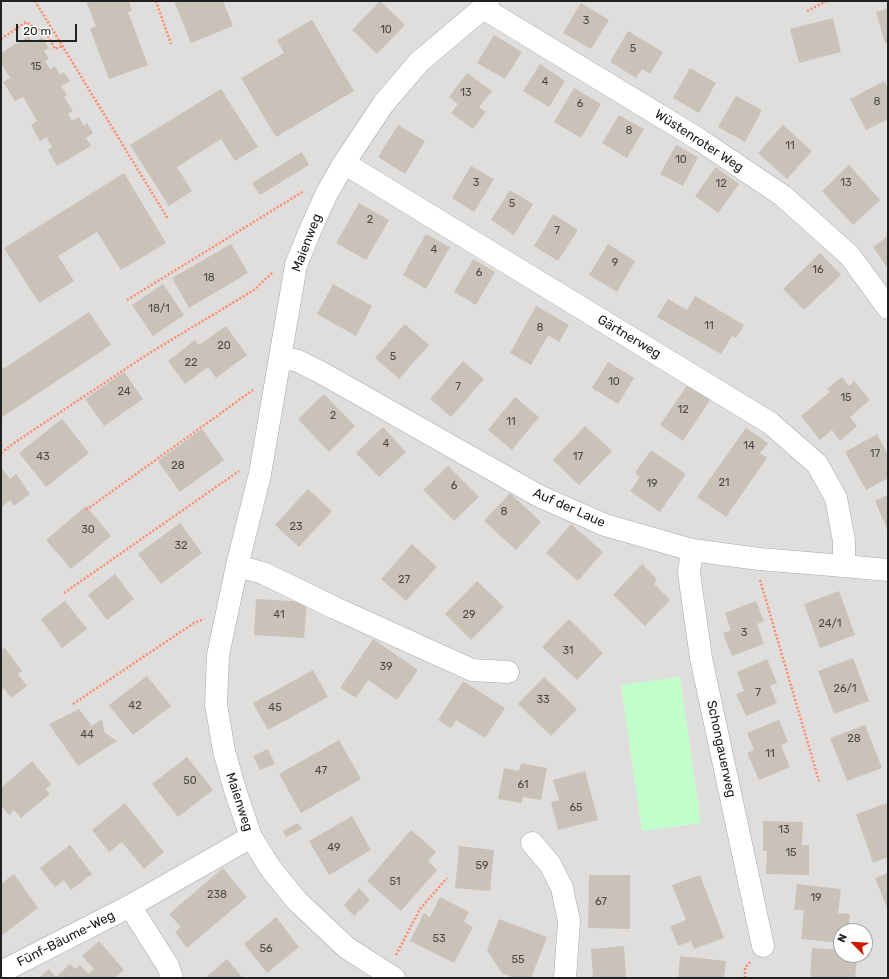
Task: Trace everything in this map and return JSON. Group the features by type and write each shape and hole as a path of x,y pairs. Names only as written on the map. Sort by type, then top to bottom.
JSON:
{"street":[{"name":"Maienweg","path":"390,976 347,948 297,901 271,869 251,837 224,751 216,704 218,655 237,566 260,474 296,265 309,233 326,195 344,163 384,103 419,62 486,4"},
{"name":"Wüstenroter Weg","path":"486,4 700,140 783,196 850,256 888,308"},
{"name":"Gärtnerweg","path":"344,163 770,423 817,464 836,498 844,541 844,566"},
{"name":"Auf der Laue","path":"280,357 298,361 322,373 539,496 605,525 692,550 759,559 888,570"},
{"name":"Schongauerweg","path":"692,550 689,573 701,658 763,946"},
{"path":"237,566 263,572 335,608 472,670 508,672"},
{"name":"Fünf-Bäume-Weg","path":"1,972 130,906 251,837"},
{"path":"532,843 550,864 562,888 569,921 565,978"},
{"name":"Fünf-Bäume-Weg","path":"130,906 168,966 172,978"}],"path":[{"path":"35,1 168,219"},
{"path":"156,1 171,44"},
{"path":"807,11 827,1"},
{"path":"1,39 26,22 48,36 55,49 62,46"},
{"path":"127,300 310,187 326,195"},
{"path":"1,452 148,354 254,290 274,271 296,265"},
{"path":"86,510 253,390 273,394"},
{"path":"64,593 239,471 260,474"},
{"path":"759,559 758,574 819,781"},
{"path":"73,704 194,623 212,615 225,618"},
{"path":"390,976 420,909 447,878"}],"shaded area":[{"path":"1,1 888,1 888,978 1,978"}],"green space":[{"path":"680,677 701,823 642,831 621,685"}],"building":[{"path":"86,1 129,1 132,11 128,12 148,65 109,79 90,29 96,26"},
{"path":"174,1 223,1 233,26 191,43"},
{"path":"380,1 405,25 377,54 352,30"},
{"path":"581,3 609,20 591,49 563,33"},
{"path":"888,8 888,43 885,43 876,12"},
{"path":"833,18 841,52 799,63 790,29"},
{"path":"312,20 354,91 276,137 241,78 284,53 277,40"},
{"path":"628,31 663,52 650,74 642,69 636,78 610,62"},
{"path":"494,35 522,52 505,79 477,63"},
{"path":"29,36 33,43 42,37 49,48 44,51 49,59 45,61 50,69 55,66 60,75 64,72 70,81 61,86 67,95 64,97 73,111 68,114 72,121 79,117 84,126 87,123 93,133 86,138 91,146 57,166 48,150 52,147 46,137 40,141 31,125 37,121 23,97 15,101 3,82 10,78 1,63 1,53"},
{"path":"540,64 565,81 549,107 523,91"},
{"path":"690,68 716,83 699,113 673,98"},
{"path":"467,73 492,91 479,107 486,112 473,129 451,113 458,104 449,97"},
{"path":"884,81 888,88 888,119 866,130 850,99"},
{"path":"574,88 601,104 581,138 554,122"},
{"path":"221,89 258,147 235,161 221,139 177,167 192,191 169,206 130,145"},
{"path":"736,96 762,110 745,142 718,127"},
{"path":"619,115 644,129 627,158 602,143"},
{"path":"398,125 425,141 405,174 378,157"},
{"path":"783,125 812,151 787,179 758,153"},
{"path":"676,145 698,157 683,186 660,174"},
{"path":"302,152 309,165 260,195 252,183"},
{"path":"849,165 880,200 853,225 822,191"},
{"path":"471,166 494,179 474,212 452,198"},
{"path":"716,167 739,184 718,213 695,196"},
{"path":"124,173 166,243 121,270 97,232 58,256 74,281 39,303 4,248"},
{"path":"510,190 533,204 514,235 491,220"},
{"path":"359,203 389,220 366,260 336,243"},
{"path":"553,214 578,230 558,261 534,246"},
{"path":"426,234 450,247 426,289 403,275"},
{"path":"888,236 888,269 873,247"},
{"path":"231,244 248,273 189,308 172,278"},
{"path":"608,244 635,261 617,292 589,275"},
{"path":"820,253 841,275 804,310 783,289"},
{"path":"473,259 495,272 476,305 454,292"},
{"path":"163,284 184,315 153,336 132,305"},
{"path":"333,284 372,306 356,336 317,314"},
{"path":"695,296 744,325 736,338 732,336 721,354 657,317 668,299 687,310"},
{"path":"536,306 569,325 559,342 548,335 531,365 510,353"},
{"path":"89,312 111,345 1,418 1,365 3,369"},
{"path":"405,324 429,345 399,379 375,358"},
{"path":"226,326 247,355 216,378 208,367 185,384 168,361 195,340 199,345"},
{"path":"463,361 484,379 451,417 430,399"},
{"path":"608,362 634,378 618,404 592,388"},
{"path":"124,372 143,399 104,426 85,399"},
{"path":"842,377 849,386 854,381 870,400 850,417 857,426 840,441 832,430 820,440 801,416 830,392 827,389"},
{"path":"688,384 710,400 683,441 660,425"},
{"path":"324,394 355,426 329,452 298,419"},
{"path":"515,397 539,417 512,450 488,430"},
{"path":"62,419 89,453 46,487 19,453"},
{"path":"585,426 612,451 579,485 553,460"},
{"path":"383,427 406,452 379,477 356,453"},
{"path":"746,428 768,443 760,453 767,458 726,517 697,497"},
{"path":"202,429 224,460 180,492 158,461"},
{"path":"877,434 888,455 888,478 866,490 845,452"},
{"path":"651,450 686,474 660,512 630,491 640,477 635,473"},
{"path":"448,466 479,497 454,521 423,490"},
{"path":"1,467 10,479 16,474 30,494 14,506 10,500 1,507"},
{"path":"308,489 332,511 299,547 275,525"},
{"path":"510,493 541,522 516,550 484,521"},
{"path":"888,495 888,531 875,501"},
{"path":"86,506 111,536 71,569 46,540"},
{"path":"180,523 202,553 161,584 138,554"},
{"path":"571,524 603,552 578,581 546,553"},
{"path":"412,544 437,567 406,601 381,579"},
{"path":"642,564 657,579 654,584 670,600 645,626 613,595"},
{"path":"115,574 134,599 107,620 88,595"},
{"path":"477,581 504,607 471,640 445,614"},
{"path":"839,591 855,635 820,648 804,604"},
{"path":"256,599 307,602 304,638 254,635"},
{"path":"65,601 87,629 62,648 41,619"},
{"path":"756,601 764,621 757,624 764,644 732,656 723,633 731,630 725,613"},
{"path":"569,619 603,653 577,680 542,647"},
{"path":"373,639 418,670 397,700 368,680 356,698 340,688"},
{"path":"5,648 22,671 18,674 27,686 11,698 4,688 1,690 1,650"},
{"path":"853,658 869,701 834,714 818,671"},
{"path":"767,659 777,683 770,686 777,703 746,716 736,694 744,691 737,672"},
{"path":"313,670 328,697 268,730 253,703"},
{"path":"147,676 171,706 133,735 109,705"},
{"path":"544,677 577,709 551,736 518,704"},
{"path":"463,681 505,708 485,738 456,720 451,728 438,720"},
{"path":"79,709 92,726 102,719 104,732 117,741 78,766 49,724"},
{"path":"779,720 788,742 781,745 790,767 759,780 747,753 754,750 747,733"},
{"path":"865,725 882,768 847,781 830,738"},
{"path":"339,740 361,779 301,813 279,774"},
{"path":"268,749 275,764 260,770 253,756"},
{"path":"187,757 213,790 178,817 152,784"},
{"path":"32,761 51,784 46,789 50,794 21,818 14,810 9,815 1,805 1,788"},
{"path":"521,763 547,768 541,800 523,797 521,803 498,799 504,768 519,771"},
{"path":"585,771 598,820 558,830 551,802 559,800 553,780"},
{"path":"125,803 164,852 144,869 122,842 109,852 92,830"},
{"path":"888,803 888,857 873,863 856,814"},
{"path":"352,816 371,850 329,875 309,841"},
{"path":"763,821 803,822 802,845 809,845 809,875 766,874 767,851 763,851"},
{"path":"298,823 302,829 286,837 283,831"},
{"path":"411,830 436,852 428,861 437,870 401,911 367,881"},
{"path":"70,845 92,874 71,890 64,880 55,887 40,868"},
{"path":"459,846 494,850 490,891 455,888"},
{"path":"223,868 247,897 187,948 175,932 181,927 169,914"},
{"path":"888,873 888,910 875,878"},
{"path":"14,874 38,908 1,936 1,884"},
{"path":"589,875 630,875 630,929 588,928"},
{"path":"700,875 724,938 694,949 691,941 678,946 670,926 686,920 672,885"},
{"path":"797,884 841,889 838,913 850,914 849,923 833,923 833,942 801,939 804,910 794,910"},
{"path":"359,888 370,900 354,916 344,905"},
{"path":"440,897 469,912 464,922 473,927 454,963 410,941 424,913 430,917"},
{"path":"276,917 299,947 267,973 244,944"},
{"path":"499,919 547,937 531,978 514,978 502,973 487,950"},
{"path":"99,941 124,970 115,978 39,978 49,969 56,977 70,964 75,969 80,965 89,974 94,969 82,956"},
{"path":"624,946 626,978 593,978 591,949"},
{"path":"812,948 833,949 833,963 856,963 855,978 810,978"},
{"path":"680,956 726,961 724,978 678,978"},
{"path":"227,959 243,978 205,978"}]}
